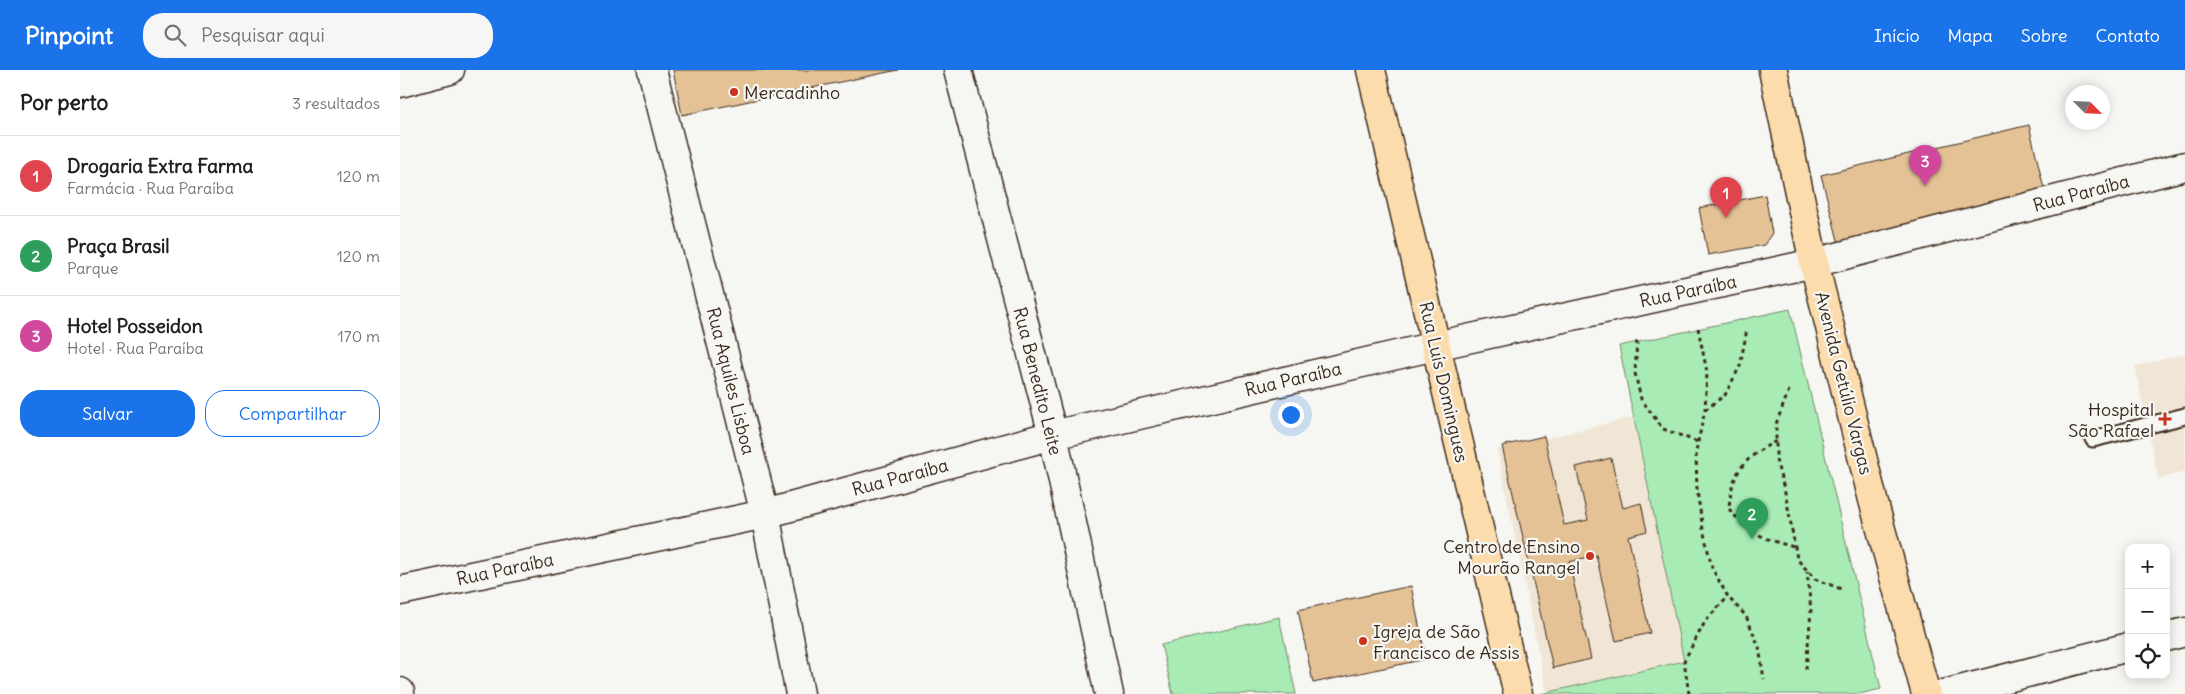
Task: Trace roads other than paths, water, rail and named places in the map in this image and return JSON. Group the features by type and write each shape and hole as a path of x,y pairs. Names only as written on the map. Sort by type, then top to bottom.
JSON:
{"main road":[{"name":"Rua Luís Domingues","path":"1371,70 1518,694"},
{"name":"Avenida Getúlio Vargas","path":"1773,70 1814,263 1873,500 1926,694"}],"street":[{"path":"400,83 450,70"},
{"name":"Rua Aquiles Lisboa","path":"652,70 764,514 800,694"},
{"name":"Rua Benedito Leite","path":"958,70 1053,435 1108,694"},
{"name":"Rua Paraíba","path":"400,591 764,514 1053,435 1435,346 1814,263 2185,166"},
{"path":"2170,636 2185,632"},
{"path":"1944,694 2125,648"}],"lane":[{"path":"2093,439 2185,416"}],"place":[{"name":"Mercadinho","path":"734,92"},
{"name":"Hotel Posseidon","path":"1925,186"},
{"name":"Drogaria Extra Farma","path":"1726,218"},
{"name":"Hospital São Rafael","path":"2165,419"},
{"name":"Praça Brasil","path":"1752,539"},
{"name":"Centro de Ensino Mourão Rangel","path":"1590,556"},
{"name":"Igreja de São Francisco de Assis","path":"1363,641"}]}
